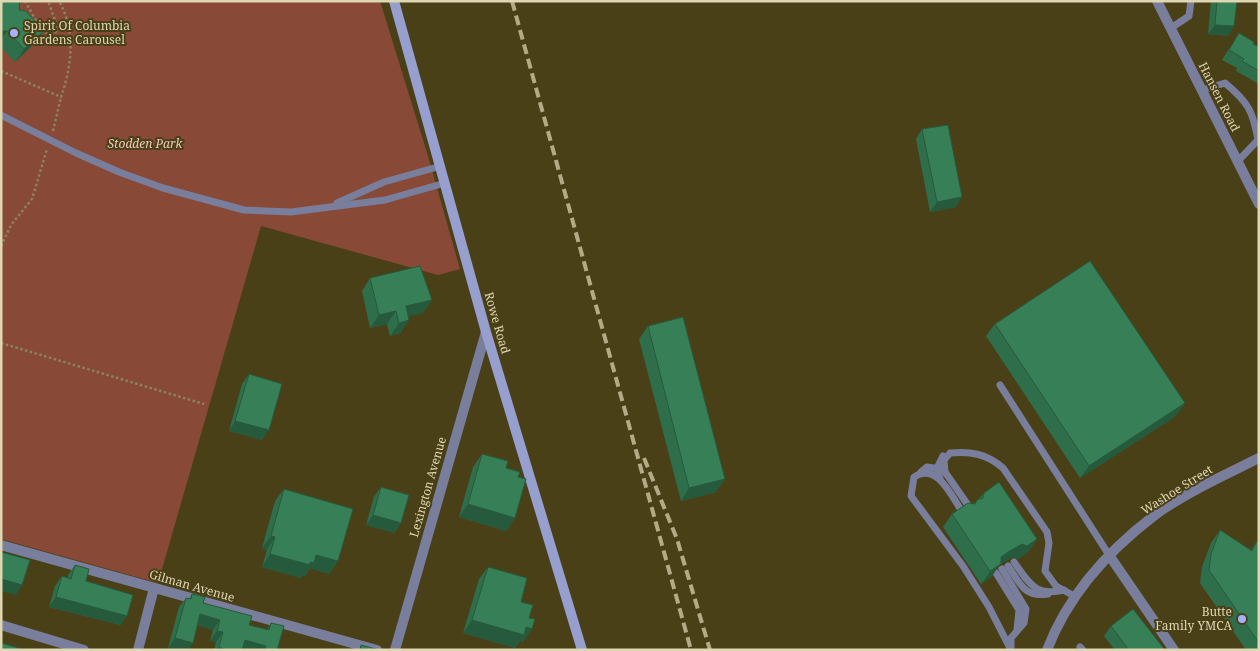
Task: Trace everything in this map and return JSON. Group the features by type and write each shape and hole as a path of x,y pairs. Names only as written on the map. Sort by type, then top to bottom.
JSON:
{"main road":[{"name":"Rowe Road","path":"394,1 486,332 582,650"}],"street":[{"name":"Hansen Road","path":"1157,1 1259,204"},
{"name":"Lexington Avenue","path":"395,650 486,332"},
{"name":"Washoe Street","path":"1047,650 1056,625 1109,555 1156,514 1259,458"},
{"name":"Gilman Avenue","path":"1,545 376,650"},
{"path":"1109,555 1174,650"},
{"path":"138,650 154,588"},
{"path":"1,625 84,650"}],"lane":[{"path":"1170,28 1189,16 1192,1"},
{"path":"1202,90 1225,83 1244,99 1255,123 1258,140 1238,161"},
{"path":"1,115 76,154 119,172 203,200 244,210 291,212 385,200 445,183"},
{"path":"332,206 384,182 441,166"},
{"path":"1000,385 1109,555"},
{"path":"963,513 940,479 937,468 942,457 950,454 978,453 995,460 1003,468 1047,532 1049,543 1045,571 1056,586 1076,597"},
{"path":"945,472 944,460 950,454"},
{"path":"970,508 945,472 937,468 927,467 914,477 912,496 963,566 989,607 1011,649"},
{"path":"921,472 932,473 940,479"},
{"path":"1011,649 1011,638 1017,630 1019,610 1005,567 1025,591 1036,596 1064,590"}],"path":[{"path":"25,1 42,31 50,35 55,33 58,26 48,1"},
{"path":"52,131 69,68 71,50 68,24 59,1"},
{"path":"1,72 61,97"},
{"path":"1,246 11,225 32,199 47,149"},
{"path":"1,343 204,404"}],"green space":[{"name":"Stodden Park","path":"1,1 380,1 428,156 460,269 438,275 261,226 158,583 1,539"}],"building":[{"path":"1,1 20,1 19,10 26,11 44,31 24,49 7,31 1,31"},
{"path":"1217,1 1237,1 1234,26 1215,25"},
{"path":"1239,33 1259,47 1259,71 1242,61 1244,59 1229,50"},
{"path":"948,125 962,197 937,202 922,129"},
{"path":"1090,261 1185,403 1089,466 995,324"},
{"path":"420,266 432,300 406,306 409,320 399,323 396,311 379,315 370,278"},
{"path":"683,317 725,479 689,488 648,326"},
{"path":"249,374 282,384 269,430 235,421"},
{"path":"482,454 508,461 506,468 520,472 518,477 526,479 515,518 468,504"},
{"path":"999,482 1037,539 1027,546 1022,544 1008,552 1001,557 1001,564 990,571 952,514 968,503 975,504 977,500 983,498 984,493"},
{"path":"381,487 409,495 401,523 373,515"},
{"path":"284,489 353,509 338,561 316,555 314,563 310,562 310,565 270,554 275,537 271,536"},
{"name":"Butte Family YMCA","path":"1220,530 1252,551 1257,541 1259,542 1259,643 1209,570 1211,554"},
{"path":"1,552 30,560 22,585 1,579"},
{"path":"75,565 89,569 86,581 133,595 127,616 56,597 62,576 71,579"},
{"path":"488,567 527,578 521,602 533,605 529,618 535,619 532,629 526,627 524,635 472,620"},
{"path":"192,594 205,597 203,603 252,616 249,625 269,630 271,623 284,626 277,650 265,650 266,646 245,640 242,650 226,650 219,647 223,632 217,631 220,620 200,614 193,643 175,638 186,598 191,599"},
{"path":"1133,609 1165,650 1129,650 1111,626"},
{"path":"1,643 26,650 1,650"},
{"path":"361,645 379,650 360,650"}],"railway":[{"path":"512,1 691,650"},
{"path":"644,458 677,539 710,650"}],"place":[{"name":"Spirit Of Columbia Gardens Carousel","path":"14,33"},
{"name":"Butte Family YMCA","path":"1242,619"}]}
